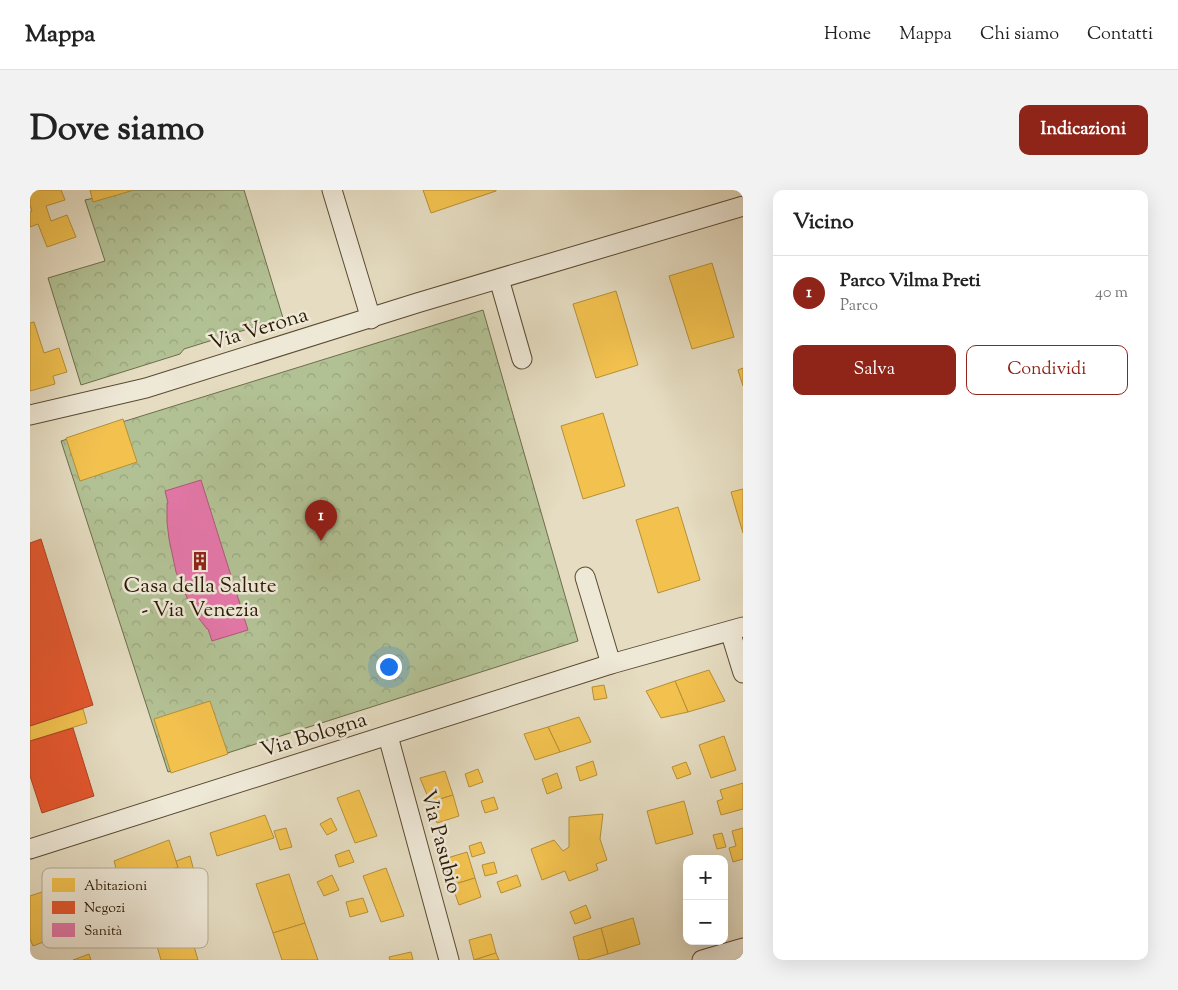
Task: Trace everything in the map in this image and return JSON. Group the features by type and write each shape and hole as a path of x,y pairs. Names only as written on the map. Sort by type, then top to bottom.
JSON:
{"street":[{"path":"332,190 371,319"},
{"name":"Via Verona","path":"30,415 146,388 417,303 743,206"},
{"path":"499,280 522,359"},
{"path":"585,577 611,664"},
{"path":"736,629 743,673"},
{"name":"Via Bologna","path":"30,849 611,664 736,629"},
{"name":"Via Pasubio","path":"388,736 449,960"},
{"path":"702,960 743,948"}],"green space":[{"path":"132,190 244,190 283,318 184,349 180,354 81,385 48,278 105,261 85,200"},
{"path":"483,310 578,641 168,772 61,441"}],"building: Abitazioni":[{"path":"30,190 61,190 65,200 46,206 51,221 67,215 76,237 47,247 38,224 30,227 30,212 32,211"},
{"path":"90,190 134,190 93,202"},
{"path":"423,190 496,190 496,191 431,213"},
{"path":"712,263 734,337 692,349 669,276"},
{"path":"616,291 638,365 596,378 573,304"},
{"path":"34,322 44,353 59,348 67,372 53,376 55,384 30,391 30,323"},
{"path":"743,368 743,386 738,370"},
{"path":"603,413 625,486 583,499 561,426"},
{"path":"123,419 137,462 80,481 66,438"},
{"path":"743,489 743,533 731,492"},
{"path":"678,507 700,580 658,593 636,520"},
{"path":"709,670 725,701 688,712 675,681"},
{"path":"675,681 688,712 661,718 646,691"},
{"path":"604,685 607,698 594,700 592,687"},
{"path":"210,701 228,754 171,773 154,719"},
{"path":"83,709 87,723 30,741 30,726"},
{"path":"579,717 591,742 560,752 548,727"},
{"path":"548,727 560,752 535,760 524,734"},
{"path":"724,736 736,770 711,778 699,745"},
{"path":"593,761 597,775 580,781 576,767"},
{"path":"686,762 691,774 677,779 672,767"},
{"path":"478,769 483,782 469,787 465,774"},
{"path":"445,771 453,795 430,802 420,778"},
{"path":"557,773 562,788 547,794 542,779"},
{"path":"743,783 743,809 721,815 717,801 723,799 720,790"},
{"path":"359,790 377,836 355,843 337,798"},
{"path":"453,795 459,816 437,823 430,802"},
{"path":"494,797 498,809 485,813 481,801"},
{"path":"684,801 693,834 656,844 647,811"},
{"path":"603,814 600,839 607,860 596,864 598,870 569,881 565,871 542,880 531,849 554,840 563,851 569,847 569,817"},
{"path":"265,815 274,838 217,856 210,833"},
{"path":"331,818 337,830 327,835 320,824"},
{"path":"286,828 292,847 280,850 274,831"},
{"path":"743,828 743,859 733,862 729,848 736,846 732,831"},
{"path":"722,833 726,847 717,849 713,835"},
{"path":"169,840 178,867 116,868 114,861"},
{"path":"481,842 485,853 472,857 469,846"},
{"path":"349,850 354,862 339,867 335,855"},
{"path":"467,852 475,878 452,885 444,859"},
{"path":"190,856 193,868 178,868 176,861"},
{"path":"494,862 497,873 485,876 482,865"},
{"path":"386,868 404,916 381,922 363,876"},
{"path":"289,874 305,923 273,933 256,884"},
{"path":"332,875 339,890 324,896 317,882"},
{"path":"517,875 521,886 501,893 497,882"},
{"path":"475,878 481,897 459,905 452,885"},
{"path":"42,892 42,943 33,946 30,939 30,896"},
{"path":"363,898 368,912 350,917 346,902"},
{"path":"586,905 591,918 575,924 570,912"},
{"path":"633,918 640,944 608,954 601,928"},
{"path":"305,923 318,960 282,960 273,933"},
{"path":"601,928 608,954 587,960 579,960 573,937"},
{"path":"491,934 496,953 474,960 469,940"},
{"path":"158,948 194,948 198,960 161,960"},
{"path":"411,952 413,960 390,960 389,957"},
{"path":"496,953 499,960 474,960"},
{"path":"89,954 91,960 73,960"}],"building: Negozi":[{"path":"41,539 93,705 30,726 30,543"},
{"path":"73,728 94,796 42,813 30,776 30,741"}],"building: Sanità":[{"name":"Casa della Salute - Via Venezia","path":"201,480 248,630 212,641 208,629 197,616 188,600 176,572 167,522 168,503 165,491"}],"place":[{"name":"Parco Vilma Preti","path":"321,541"},
{"name":"Casa della Salute - Via Venezia","path":"200,561"}]}
